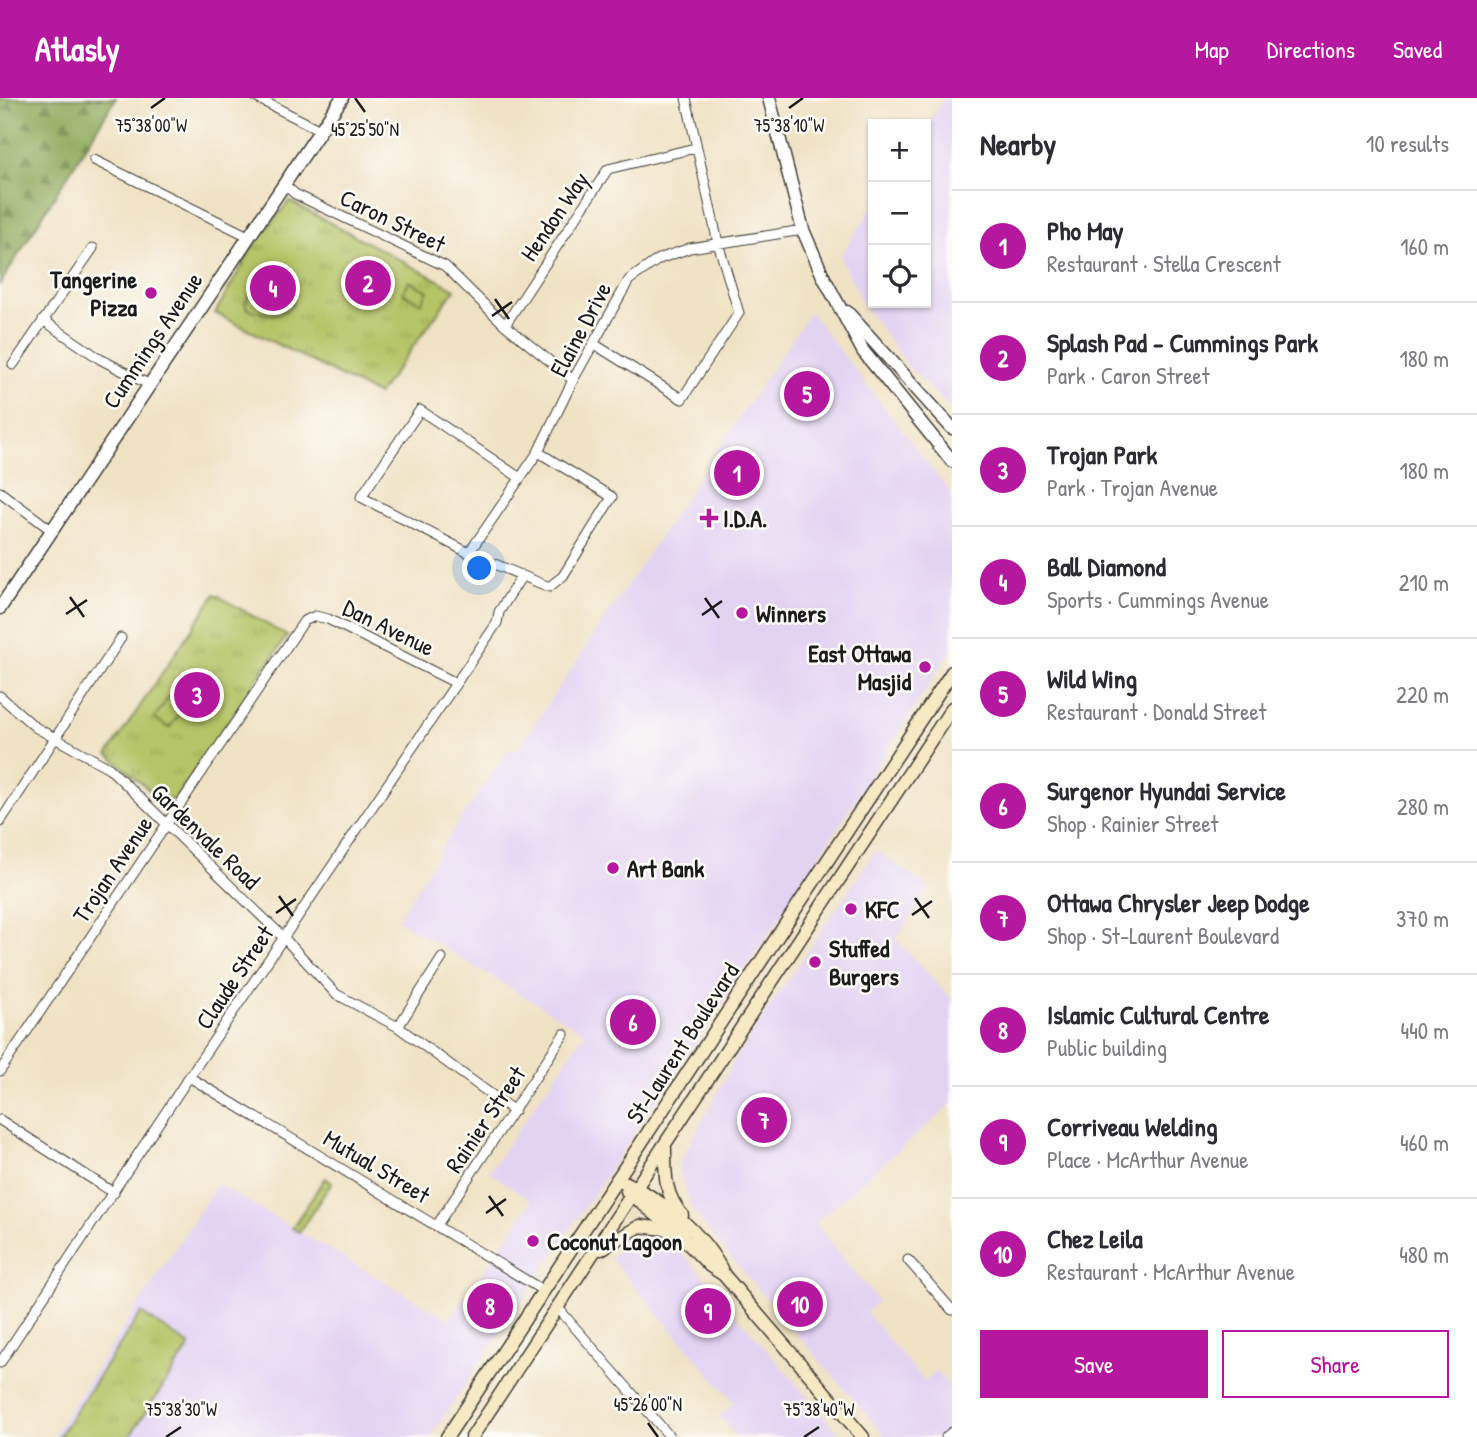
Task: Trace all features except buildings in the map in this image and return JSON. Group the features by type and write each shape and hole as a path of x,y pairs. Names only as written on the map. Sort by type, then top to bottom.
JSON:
{"main road":[{"name":"St-Laurent Boulevard","path":"447,1437 952,672"},
{"name":"St-Laurent Boulevard","path":"475,1436 952,708"},
{"path":"665,1146 663,1176 668,1192 697,1236 716,1257 724,1275"},
{"path":"617,1179 697,1236"},
{"path":"634,1191 710,1266 724,1275 863,1437"},
{"path":"595,1253 640,1226 676,1231"}],"street":[{"path":"257,98 320,130"},
{"name":"Cummings Avenue","path":"0,608 50,529 342,98"},
{"path":"594,344 681,399 739,313 718,243 695,148 688,98"},
{"path":"769,98 803,230 837,301 863,351 952,461"},
{"name":"Hendon Way","path":"505,325 608,169 695,148"},
{"path":"94,160 248,236"},
{"name":"Caron Street","path":"285,185 295,194 445,266 505,325 573,380"},
{"name":"Elaine Drive","path":"469,553 538,452 573,380 629,280 659,259 690,248 803,230"},
{"path":"13,365 93,248"},
{"path":"837,301 952,428"},
{"path":"43,320 100,359 148,384"},
{"path":"520,478 420,410 362,497 469,553 549,587 557,583 612,497 538,452"},
{"path":"0,492 50,529"},
{"name":"Claude Street","path":"0,1363 189,1077 496,623 499,612 521,577"},
{"name":"Dan Avenue","path":"304,621 315,616 328,619 456,683"},
{"name":"Trojan Avenue","path":"0,1070 304,621"},
{"path":"0,822 121,638"},
{"name":"Gardenvale Road","path":"0,696 35,727 108,768 284,938 336,994 398,1027 514,1111"},
{"path":"398,1027 442,958"},
{"name":"Rainier Street","path":"437,1225 564,1034"},
{"name":"Mutual Street","path":"189,1077 544,1291"},
{"path":"0,1120 114,1193"},
{"path":"908,1260 952,1310"},
{"path":"558,1308 670,1437"},
{"path":"458,1419 475,1436"},
{"path":"946,1437 952,1432"}],"shaded area":[{"path":"944,98 952,98 952,410 908,366 863,304 840,257 868,214 868,308 931,308 930,119"},
{"path":"810,312 952,495 952,649 789,904 430,1437 52,1437 217,1184 450,1320 532,1201 489,1172 585,1033 397,920 453,830 509,749 517,750"},
{"path":"876,850 930,888 896,939 952,1000 952,1104 815,1223 878,1301 866,1313 925,1382 937,1371 952,1389 952,1437 886,1437 714,1238 691,1207 679,1170 680,1162 739,1052"},
{"path":"644,1234 666,1237 688,1259 842,1437 737,1437 719,1417 734,1402 610,1258 628,1240"}],"green space":[{"path":"0,98 116,98 0,284"},
{"path":"289,201 455,289 378,395 215,313 255,243"},
{"path":"273,271 282,273 293,283 293,304 277,314 248,309 245,304 258,277"},
{"path":"409,281 428,291 421,303 403,293"},
{"path":"215,594 287,636 174,800 159,799 108,754"},
{"path":"172,693 187,704 169,728 154,718"},
{"path":"325,1178 332,1182 299,1232 292,1228"},
{"path":"141,1313 190,1346 129,1437 58,1437"}],"place":[{"name":"Splash Pad - Cummings Park","path":"368,283"},
{"name":"Ball Diamond","path":"273,288"},
{"name":"Tangerine Pizza","path":"151,293"},
{"name":"Wild Wing","path":"807,394"},
{"name":"Pho May","path":"737,473"},
{"name":"I.D.A.","path":"709,518"},
{"name":"Winners","path":"742,613"},
{"name":"East Ottawa Masjid","path":"925,667"},
{"name":"Trojan Park","path":"197,695"},
{"name":"Art Bank","path":"613,868"},
{"name":"KFC","path":"851,909"},
{"name":"Stuffed Burgers","path":"815,962"},
{"name":"Surgenor Hyundai Service","path":"633,1022"},
{"name":"Ottawa Chrysler Jeep Dodge","path":"764,1120"},
{"name":"Coconut Lagoon","path":"533,1241"},
{"name":"Chez Leila","path":"800,1304"},
{"name":"Islamic Cultural Centre","path":"490,1306"},
{"name":"Corriveau Welding","path":"708,1311"}]}
